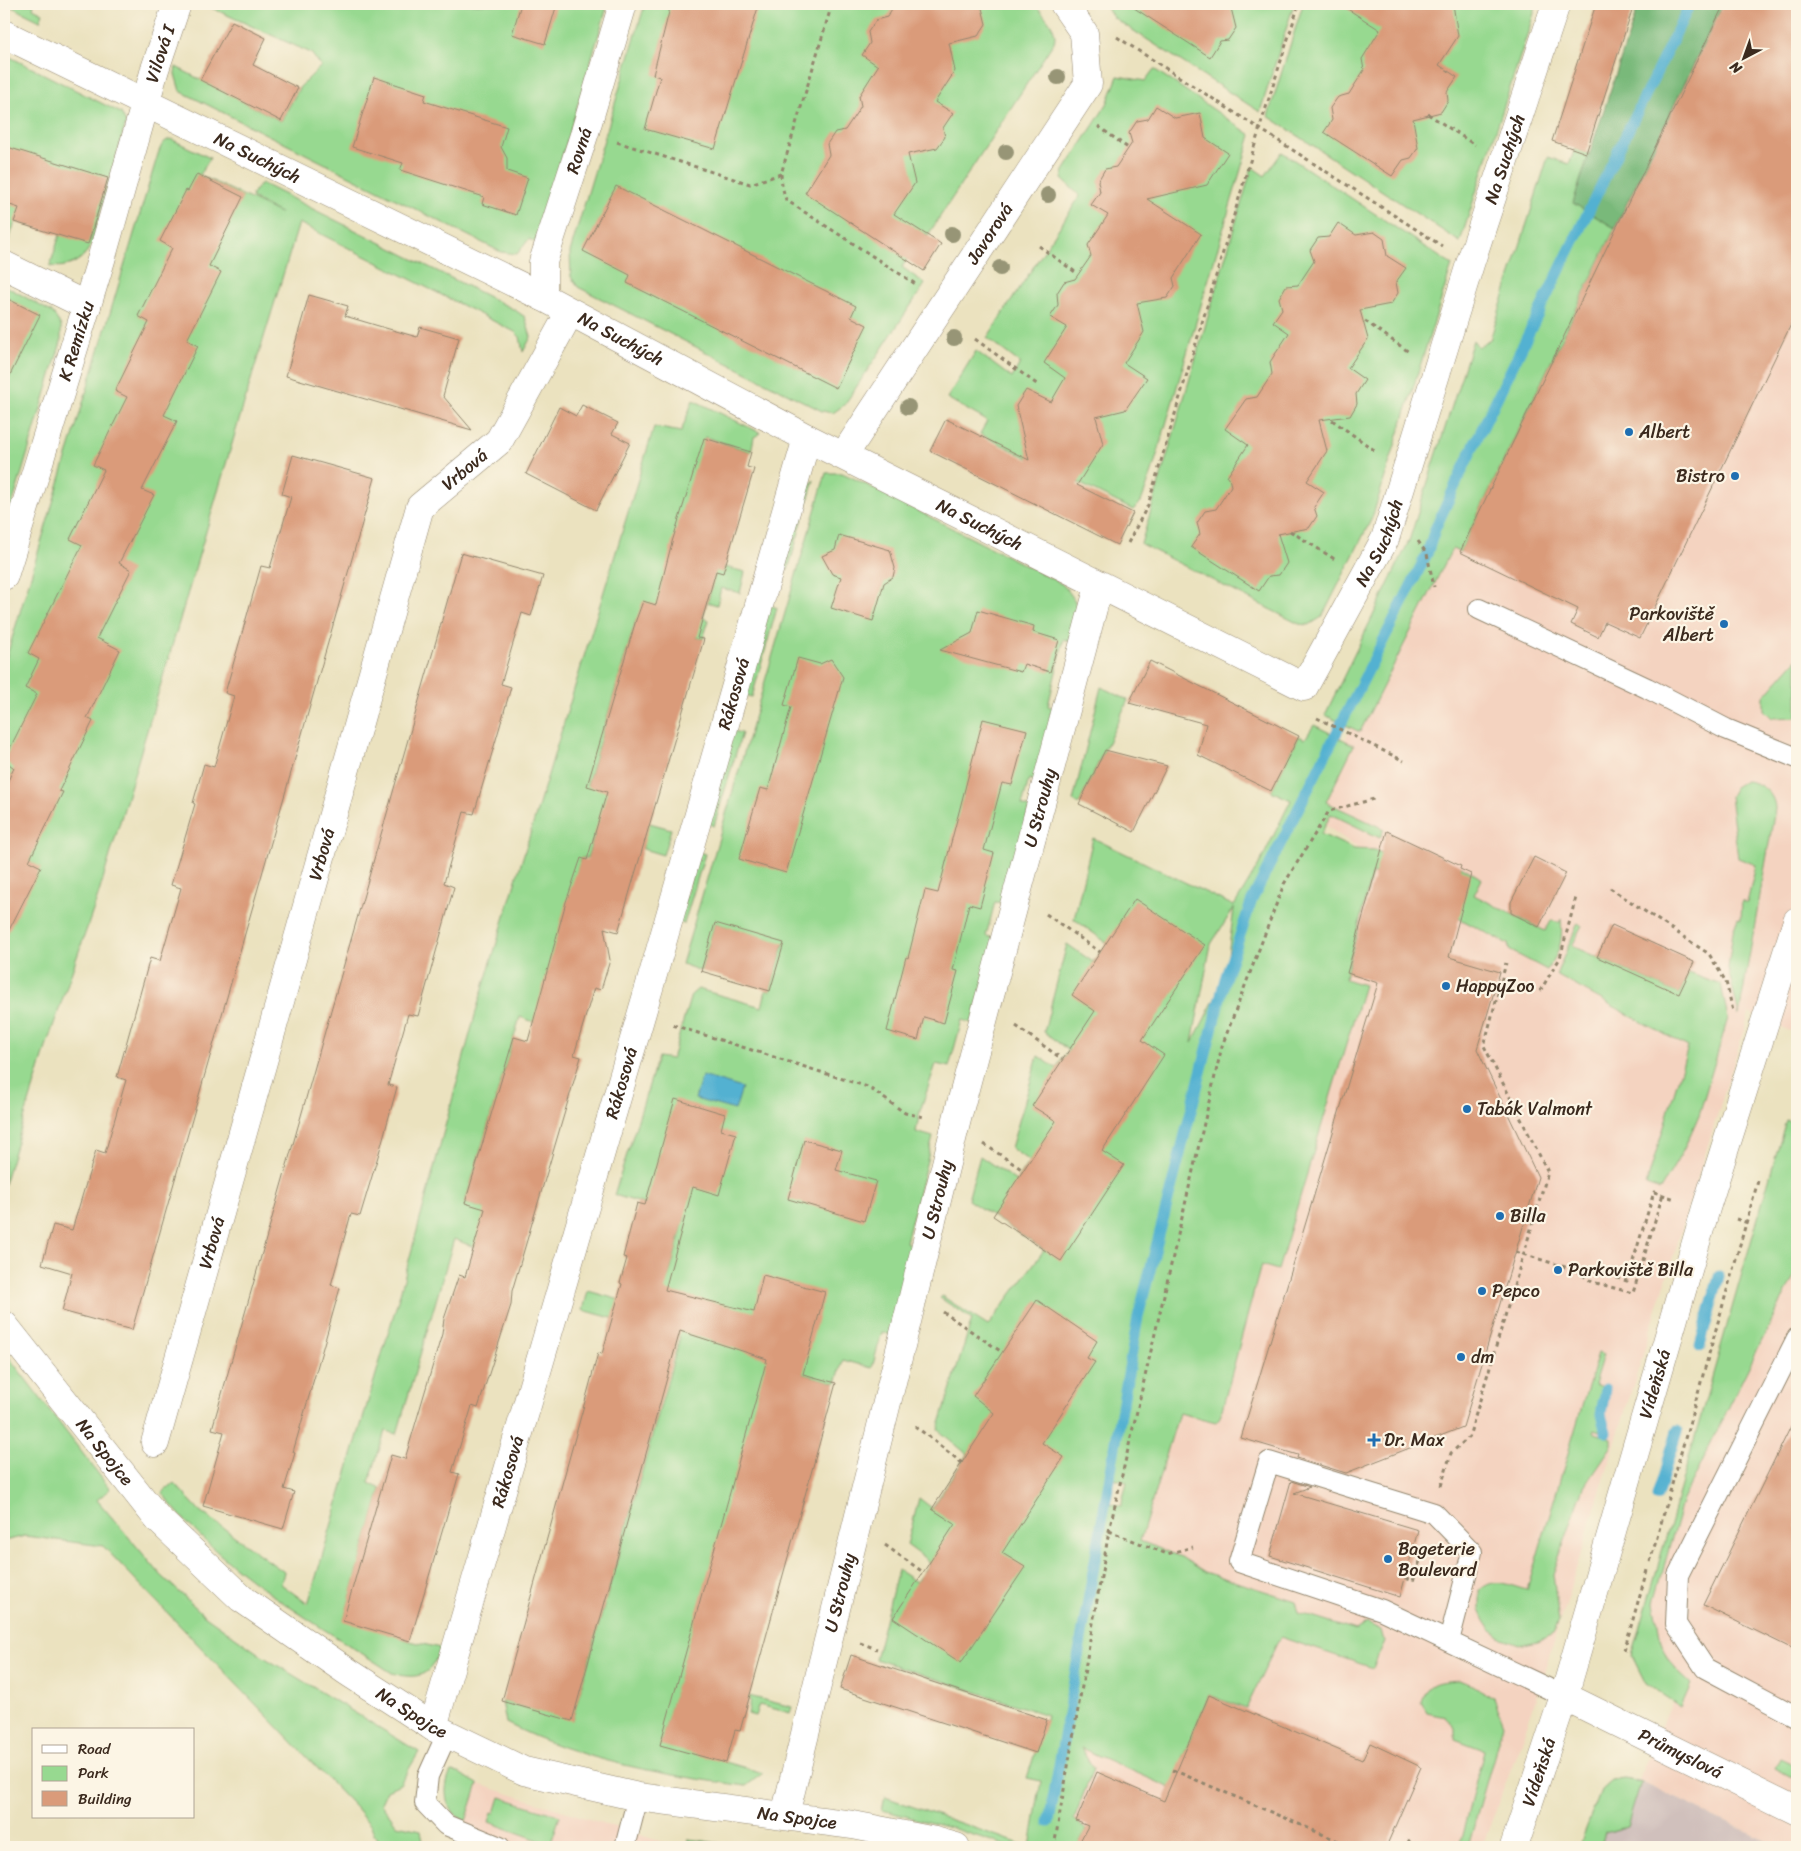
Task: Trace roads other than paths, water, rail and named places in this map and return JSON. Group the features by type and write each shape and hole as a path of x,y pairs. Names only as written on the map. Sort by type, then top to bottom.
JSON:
{"street":[{"name":"Vilová I","path":"145,105 177,4"},
{"name":"Rovná","path":"543,297 543,262 585,132 623,4"},
{"name":"Javorová","path":"844,455 1088,84 1084,33 1064,4"},
{"name":"Na Suchých","path":"4,34 145,105 543,297 807,438 844,455 1099,586 1304,686 1384,539 1470,264 1556,4"},
{"name":"K Remízku","path":"4,576 87,306 145,105"},
{"path":"4,264 87,306"},
{"name":"Vrbová","path":"155,1443 420,506 499,441 570,312"},
{"name":"Rákosová","path":"440,1730 641,1014 807,438"},
{"name":"U Strouhy","path":"785,1815 956,1123 1099,586"},
{"name":"Vídeňská","path":"1514,1847 1564,1696 1706,1208 1797,922"},
{"name":"Na Spojce","path":"4,1325 158,1519 234,1591 348,1672 440,1730 524,1771 638,1797 853,1825 956,1847"},
{"name":"Průmyslová","path":"1564,1696 1797,1811"}],"lane":[{"path":"1479,609 1648,688 1726,729 1797,758"},
{"path":"1797,1338 1678,1575 1676,1624 1705,1668 1797,1717"},
{"path":"1449,1641 1472,1552 1434,1513 1269,1462 1239,1562 1382,1610 1564,1696"},
{"path":"440,1730 428,1776 425,1803 446,1825 500,1847"},
{"path":"625,1847 638,1797"}],"water":[{"path":"702,1076 742,1088 735,1110 695,1099"}],"waterway":[{"path":"1049,1822 1138,1317 1225,979 1252,900 1427,554 1435,529 1475,443 1690,4"},
{"path":"1700,1346 1719,1276"},
{"path":"1605,1389 1601,1415 1606,1432"},
{"path":"1657,1496 1677,1431"}],"place":[{"name":"Albert","path":"1629,432"},
{"name":"Bistro","path":"1735,476"},
{"name":"Parkoviště Albert","path":"1724,624"},
{"name":"HappyZoo","path":"1446,986"},
{"name":"Tabák Valmont","path":"1467,1109"},
{"name":"Billa","path":"1500,1216"},
{"name":"Parkoviště Billa","path":"1558,1270"},
{"name":"Pepco","path":"1482,1291"},
{"name":"dm","path":"1461,1357"},
{"name":"Dr. Max","path":"1374,1440"},
{"name":"Bageterie Boulevard","path":"1388,1559"}]}
